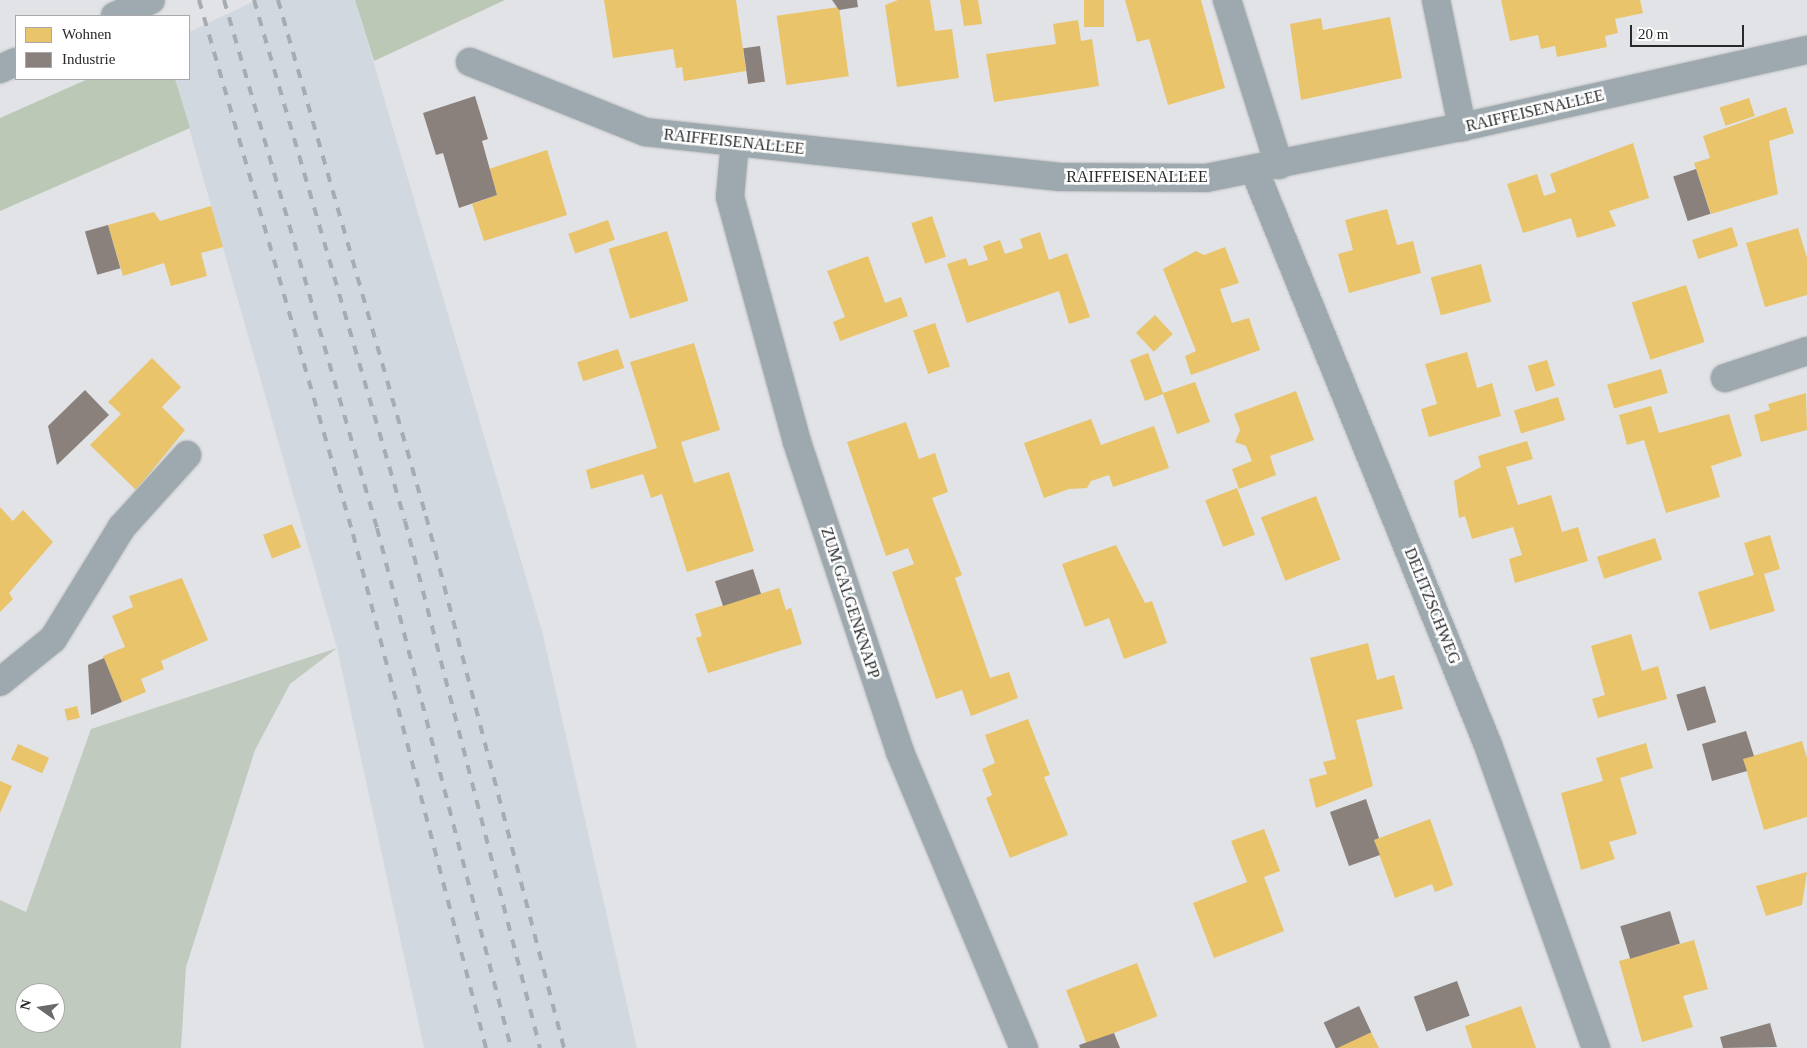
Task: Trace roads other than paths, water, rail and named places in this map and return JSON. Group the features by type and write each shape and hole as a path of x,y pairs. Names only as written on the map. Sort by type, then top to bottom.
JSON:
{"main road":[{"path":"117,15 151,0"},
{"path":"0,69 15,62"}],"street":[{"name":"DELITZSCHWEG","path":"1227,0 1267,167 1488,745 1596,1048"},
{"path":"1436,0 1462,128"},
{"name":"RAIFFEISENALLEE","path":"470,62 645,132 1060,177 1206,178 1462,128 1807,50"},
{"name":"ZUM GALGENKNAPP","path":"735,142 730,198 796,442 900,752 1024,1048"},
{"path":"1725,378 1807,351"},
{"path":"0,682 53,639 122,527 187,454"}],"railway":[{"path":"199,0 353,534 486,1048"},
{"path":"224,0 377,528 511,1048"},
{"path":"254,0 405,521 540,1048"},
{"path":"278,0 426,516 564,1048"}]}
